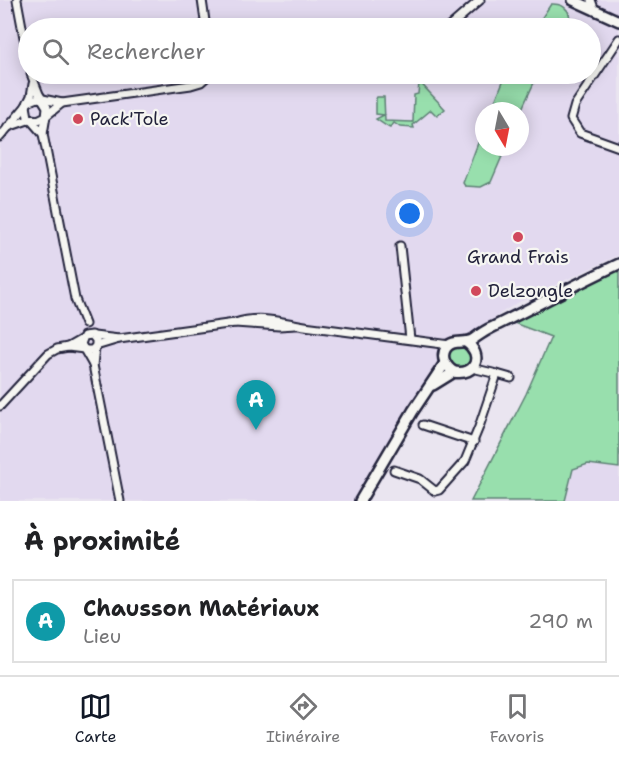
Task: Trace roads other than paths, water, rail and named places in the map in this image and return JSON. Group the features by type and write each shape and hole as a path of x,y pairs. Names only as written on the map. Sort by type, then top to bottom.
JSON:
{"main road":[{"path":"573,0 619,21"},
{"path":"360,501 427,390 451,345 456,342 466,342 619,264"},
{"path":"427,390 454,372 465,372 474,360 477,346 499,325"},
{"path":"466,342 474,360"},
{"path":"445,358 454,372"}],"street":[{"path":"17,0 20,18"},
{"path":"202,0 205,18"},
{"path":"459,18 480,0"},
{"path":"591,0 595,11"},
{"path":"601,67 619,39"},
{"path":"32,84 26,113 43,134"},
{"path":"34,84 47,107 43,134 75,299 85,324 97,342 93,365"},
{"path":"0,136 12,120 35,98 62,103 194,84"},
{"path":"589,84 575,105 572,119 580,133 619,147"},
{"path":"8,127 31,119 38,120 62,103"},
{"path":"400,246 410,339"},
{"path":"68,346 92,350 119,339 260,319 451,345"},
{"path":"85,324 81,344 93,365 120,501"},
{"path":"0,406 48,354 83,338 93,336 119,339"},
{"path":"422,341 445,358"},
{"path":"474,360 488,371 511,378"},
{"path":"394,470 420,479 435,491 439,490 465,461 474,442 497,374"},
{"path":"423,425 474,442"}],"place":[{"name":"Pack'Tole","path":"78,119"},
{"name":"Grand Frais","path":"518,237"},
{"name":"Delzongle","path":"476,291"},
{"name":"Chausson Matériaux","path":"256,430"}]}
